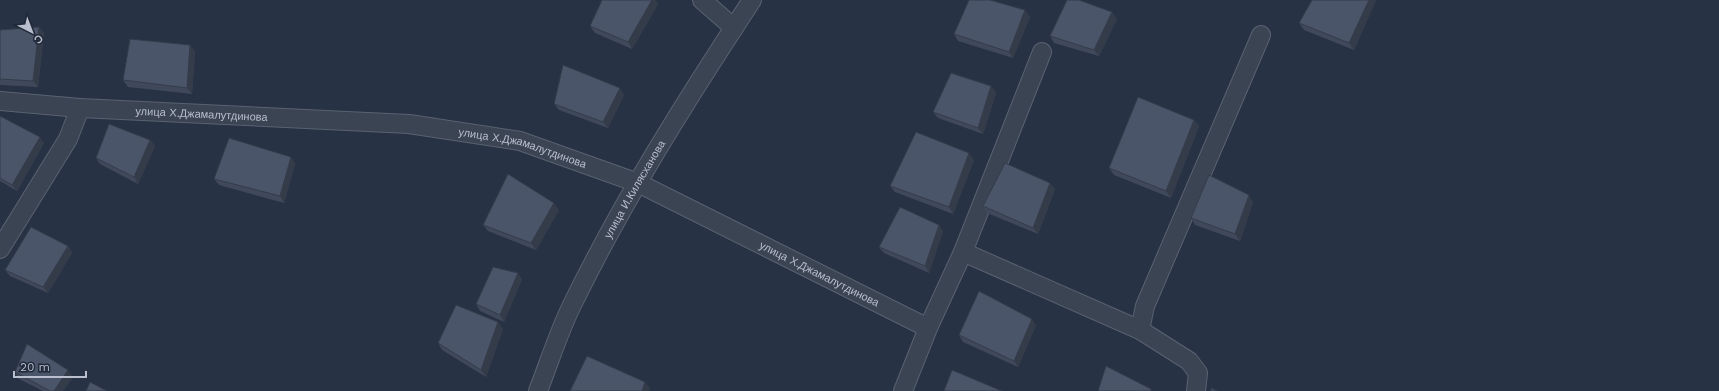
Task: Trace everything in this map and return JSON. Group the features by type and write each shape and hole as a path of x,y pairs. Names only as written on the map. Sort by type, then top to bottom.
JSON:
{"street":[{"path":"702,0 734,28"},
{"name":"улица И.Килясханова","path":"538,391 571,308 638,183 752,0"},
{"path":"1140,330 1145,306 1261,35"},
{"path":"903,391 928,328 963,252 1042,52"},
{"name":"улица Х.Джамалутдинова","path":"0,101 80,108 409,124 520,141 638,183 928,328"},
{"path":"0,249 68,139 80,108"},
{"path":"963,252 1140,330 1189,361 1198,373 1196,391"}],"building":[{"path":"602,0 652,0 628,42 590,26"},
{"path":"969,0 990,0 1025,10 1009,52 954,34"},
{"path":"1067,0 1079,0 1112,12 1094,50 1050,36"},
{"path":"1312,0 1369,0 1349,43 1299,23"},
{"path":"39,27 33,81 0,79 0,30"},
{"path":"130,39 190,45 187,88 123,80"},
{"path":"563,65 620,88 603,122 554,104"},
{"path":"951,73 991,86 978,128 933,112"},
{"path":"1138,97 1194,120 1166,191 1109,168"},
{"path":"0,116 40,137 12,185 0,178"},
{"path":"109,124 150,140 134,177 96,158"},
{"path":"916,132 969,153 949,207 890,186"},
{"path":"229,138 291,157 280,196 214,179"},
{"path":"1005,163 1050,183 1033,228 983,206"},
{"path":"508,174 554,203 531,243 483,225"},
{"path":"1209,175 1249,195 1235,234 1191,218"},
{"path":"900,207 939,225 925,266 879,247"},
{"path":"31,227 68,246 43,287 5,270"},
{"path":"493,267 518,273 500,315 476,304"},
{"path":"979,291 1032,319 1014,361 959,335"},
{"path":"456,305 498,322 481,370 438,343"},
{"path":"27,344 68,370 54,391 50,391 15,372"},
{"path":"587,356 645,382 642,391 570,391"},
{"path":"1106,366 1151,389 1151,391 1098,391"},
{"path":"952,370 1002,391 944,391"},
{"path":"90,382 107,391 86,391"}]}
